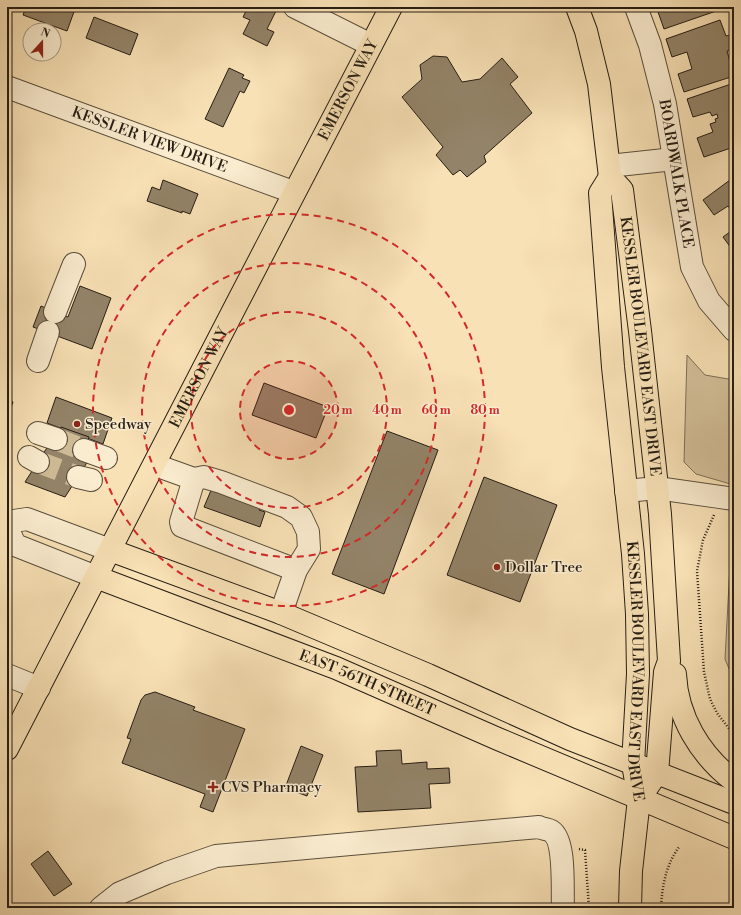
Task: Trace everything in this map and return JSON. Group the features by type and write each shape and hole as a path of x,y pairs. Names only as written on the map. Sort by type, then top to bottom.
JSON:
{"main road":[{"name":"EMERSON WAY","path":"7,749 293,192 391,7"},
{"path":"577,7 588,37 599,84 609,171"},
{"name":"KESSLER BOULEVARD EAST DRIVE","path":"609,171 622,190 640,331 665,576 669,661 665,672 657,774 639,798"},
{"name":"KESSLER BOULEVARD EAST DRIVE","path":"609,171 600,193 613,367 633,554 638,637 637,704 632,764 639,798"},
{"name":"EAST 56TH STREET","path":"110,550 281,613 428,675 564,736 657,774 734,803"},
{"name":"EAST 56TH STREET","path":"96,577 336,668 491,736 734,838"},
{"path":"669,661 674,672 680,707 689,728 706,755 734,781"},
{"path":"630,908 631,871 639,798"}],"street":[{"path":"295,7 371,45"},
{"name":"BOARDWALK PLACE","path":"636,7 650,46 668,119 692,267 709,301 734,330"},
{"name":"KESSLER VIEW DRIVE","path":"7,87 293,192"},
{"path":"609,171 674,159"},
{"path":"56,312 74,264"},
{"path":"38,361 48,332"},
{"path":"84,450 106,458"},
{"path":"154,465 194,479 204,477 212,478 297,512 305,524 310,546 305,558 296,570 281,613"},
{"path":"194,479 181,522 182,526 296,570"},
{"path":"626,491 657,488 734,500"},
{"name":"EAST 56TH STREET","path":"7,522 27,519 110,550"},
{"name":"EAST 56TH STREET","path":"7,527 15,545 96,577"},
{"path":"7,675 39,688"},
{"path":"101,908 123,901 167,873 216,856 538,828 551,831 558,840 561,852 563,908"}],"path":[{"path":"715,514 703,540 697,572 704,672 710,699 717,713 734,735"},
{"path":"661,908 665,876 671,858 679,847"}],"shaded area":[{"path":"687,355 705,375 734,380 734,485 696,474 684,462"},
{"path":"734,542 734,681 725,659 731,546"}],"building":[{"path":"26,7 69,7 75,9 67,31 62,29 62,22 42,22 23,15"},
{"path":"248,7 270,7 276,11 267,29 274,32 267,46 243,34 250,20 243,17"},
{"path":"664,7 722,7 722,9 664,29 657,9"},
{"path":"94,17 138,34 130,55 86,38"},
{"path":"720,20 726,36 730,35 734,47 734,49 727,51 734,76 684,92 678,74 692,69 687,52 672,57 666,39"},
{"path":"433,56 447,57 462,82 480,79 502,58 518,77 510,84 532,113 484,156 486,162 467,177 460,170 453,175 436,155 443,147 402,97 422,79 420,65"},
{"path":"229,68 244,75 242,78 250,81 244,93 240,91 223,127 205,119"},
{"path":"734,83 734,147 704,157 697,138 713,132 710,124 716,122 715,119 718,118 717,114 712,116 710,112 693,117 687,99"},
{"path":"734,177 734,214 728,206 714,215 703,200"},
{"path":"163,180 198,194 190,214 182,211 182,213 147,201 152,187 160,190"},
{"path":"734,229 734,252 723,237"},
{"path":"80,286 111,298 92,349 33,327 41,306 68,317"},
{"path":"264,383 328,407 316,438 252,415"},
{"path":"56,397 112,418 103,444 47,423"},
{"path":"7,400 13,402 7,418"},
{"path":"61,427 89,437 83,455 90,458 65,497 25,482 50,443 54,444"},
{"path":"387,431 438,450 384,594 332,574"},
{"path":"484,477 557,505 520,602 447,575"},
{"path":"212,488 261,507 259,510 265,512 260,527 204,507"},
{"name":"CVS Pharmacy","path":"155,692 195,707 193,710 245,729 213,812 200,807 205,794 122,763 131,739 127,738 141,700 145,695"},
{"path":"301,746 323,755 307,796 285,788"},
{"path":"401,750 402,764 427,762 427,769 449,768 450,783 429,784 431,808 358,812 355,767 377,766 376,751"},
{"path":"48,851 72,884 54,896 31,864"}],"tunnel":[{"path":"56,439 84,450"},
{"path":"38,462 78,477"}],"place":[{"name":"Speedway","path":"77,424"},
{"name":"Dollar Tree","path":"497,567"},
{"name":"CVS Pharmacy","path":"213,787"}]}
